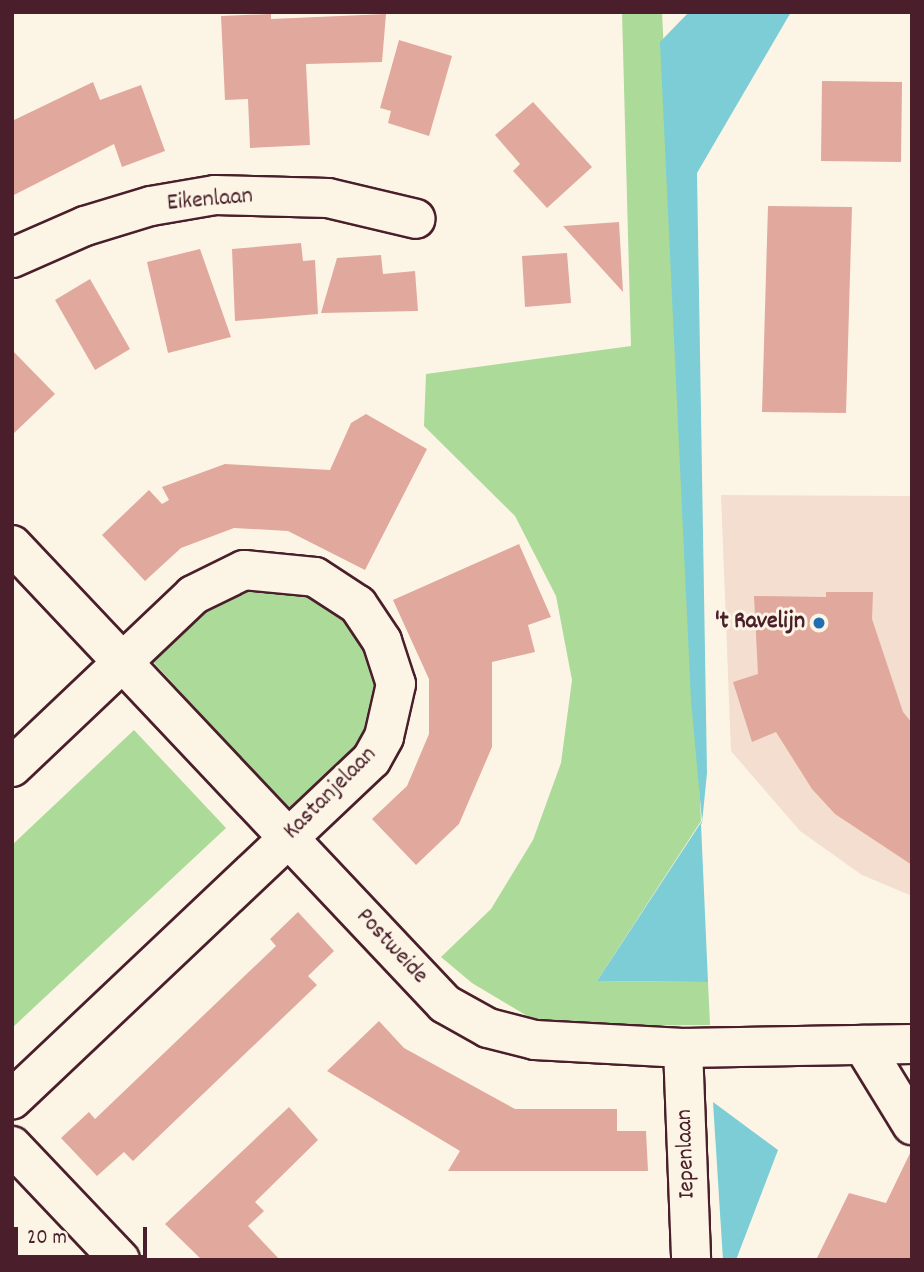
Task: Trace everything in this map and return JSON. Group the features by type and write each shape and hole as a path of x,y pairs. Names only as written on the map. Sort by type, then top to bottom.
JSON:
{"street":[{"name":"Eikenlaan","path":"12,258 85,226 215,195 328,198 416,219"},
{"name":"Postweide","path":"12,545 445,1004 488,1028 535,1040 682,1048 912,1044"},
{"name":"Kastanjelaan","path":"12,767 192,595 244,570 314,577 358,605 382,641 396,684 384,737 371,760 12,1099"},
{"path":"863,1045 912,1125"},
{"name":"Iepenlaan","path":"682,1048 691,1260"},
{"path":"12,1146 120,1260"}],"shaded area":[{"name":"'t Ravelijn","path":"721,495 912,496 912,896 862,875 800,831 731,751"}],"green space":[{"path":"622,12 662,12 701,821 597,981 708,982 710,1025 580,1026 529,1017 472,983 441,957 491,909 533,840 561,763 572,680 556,596 515,516 424,426 426,374 631,346"},
{"path":"299,586 347,616 372,660 376,687 365,741 295,817 146,654 219,590"},
{"path":"134,730 226,828 12,1028 12,845"}],"water":[{"path":"689,12 791,12 697,173 707,773 702,823 701,824 708,982 597,981 702,821 691,700 660,42"},
{"path":"713,1102 778,1150 736,1260 723,1260"}],"building":[{"path":"271,14 271,19 386,14 382,62 306,64 310,145 250,148 248,99 225,100 221,16"},
{"path":"399,40 452,56 429,136 388,123 391,111 380,108"},
{"path":"822,81 902,82 901,162 821,161"},
{"path":"93,82 100,100 141,85 165,151 122,167 114,144 12,196 12,121"},
{"path":"533,102 592,167 547,208 513,171 520,164 495,135"},
{"path":"768,206 852,207 846,413 762,412"},
{"path":"619,222 623,292 563,226"},
{"path":"301,243 303,261 315,260 318,314 235,321 232,249"},
{"path":"200,249 231,337 168,353 147,262"},
{"path":"567,253 571,303 525,307 522,256"},
{"path":"381,255 383,274 415,271 418,311 321,313 337,258"},
{"path":"90,279 130,349 95,370 55,300"},
{"path":"12,350 55,394 12,435"},
{"path":"366,414 427,449 365,570 288,531 234,528 181,548 145,581 102,535 149,490 162,504 169,500 162,487 225,464 330,470 351,423"},
{"path":"519,544 551,617 528,625 535,652 492,662 492,747 459,824 416,865 372,819 407,786 429,734 429,679 393,600"},
{"path":"826,592 873,592 872,619 903,712 912,723 912,865 835,814 812,789 776,732 752,742 733,682 758,674 754,596 826,597"},
{"path":"298,912 334,951 308,976 317,985 133,1161 124,1152 97,1176 61,1138 89,1112 95,1119 276,946 270,939"},
{"path":"379,1021 404,1048 515,1109 617,1109 617,1131 646,1131 648,1171 448,1171 460,1151 327,1071"},
{"path":"289,1107 318,1140 255,1202 264,1211 248,1226 280,1260 202,1260 165,1224"},
{"path":"912,1149 912,1260 816,1260 849,1193 886,1203"}],"place":[{"name":"'t Ravelijn","path":"819,623"}]}
